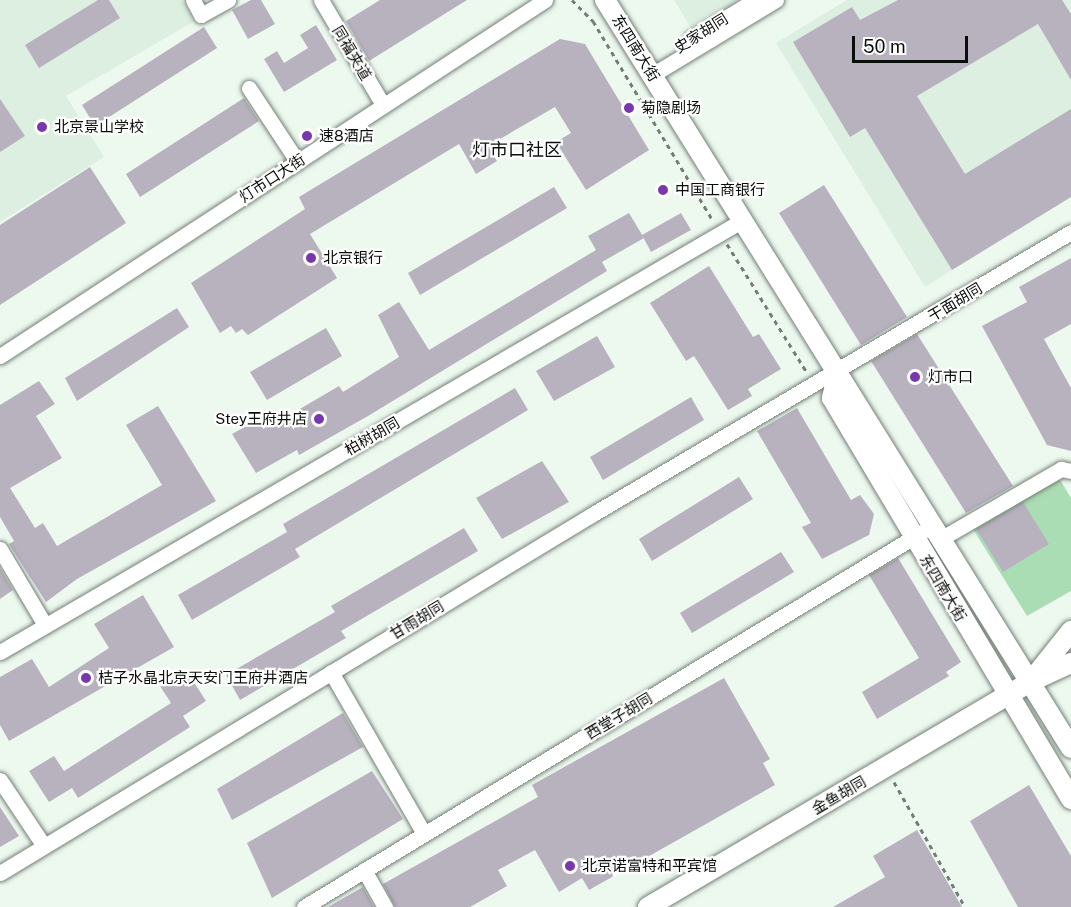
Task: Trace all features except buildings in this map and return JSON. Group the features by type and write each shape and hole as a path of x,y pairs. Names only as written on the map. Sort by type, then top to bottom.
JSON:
{"main road":[{"name":"东四南大街","path":"605,0 1071,748"},
{"name":"东四南大街","path":"838,372 832,398 913,538 1071,799"},
{"path":"1030,682 1071,632"},
{"path":"1030,682 1071,663"},
{"name":"金鱼胡同","path":"648,907 1030,682"}],"street":[{"path":"193,0 201,15 228,0"},
{"name":"同福夹道","path":"321,0 383,105"},
{"name":"灯市口大街","path":"0,356 545,0"},
{"name":"史家胡同","path":"650,71 755,0"},
{"path":"650,71 776,0"},
{"path":"249,88 297,161"},
{"name":"柏树胡同","path":"0,652 722,235 743,220"},
{"name":"干面胡同","path":"838,372 1071,232"},
{"name":"甘雨胡同","path":"0,873 331,672 838,372"},
{"name":"西堂子胡同","path":"304,907 913,538 938,532 1061,468 1071,471"},
{"path":"0,549 45,625"},
{"path":"331,672 424,834"},
{"path":"0,780 44,846"},
{"path":"364,870 385,907"}],"path":[{"path":"572,0 593,21 815,385"},
{"path":"886,767 965,907"}],"shaded area":[{"name":"北京景山学校","path":"0,0 182,0 193,22 66,96 104,157 0,222"},
{"path":"674,0 737,0 691,28"},
{"path":"847,0 1071,0 1071,197 925,287 776,43"}],"green space":[{"path":"1059,478 1071,498 1071,591 1027,616 973,529"}],"place":[{"name":"菊隐剧场","path":"629,108"},
{"name":"北京景山学校","path":"42,127"},
{"name":"速8酒店","path":"307,136"},
{"name":"中国工商银行","path":"663,190"},
{"name":"北京银行","path":"311,258"},
{"name":"灯市口","path":"915,377"},
{"name":"Stey王府井店","path":"319,419"},
{"name":"桔子水晶北京天安门王府井酒店","path":"86,678"},
{"name":"北京诺富特和平宾馆","path":"570,866"}],"district":[{"name":"灯市口社区","path":"517,150"}]}
